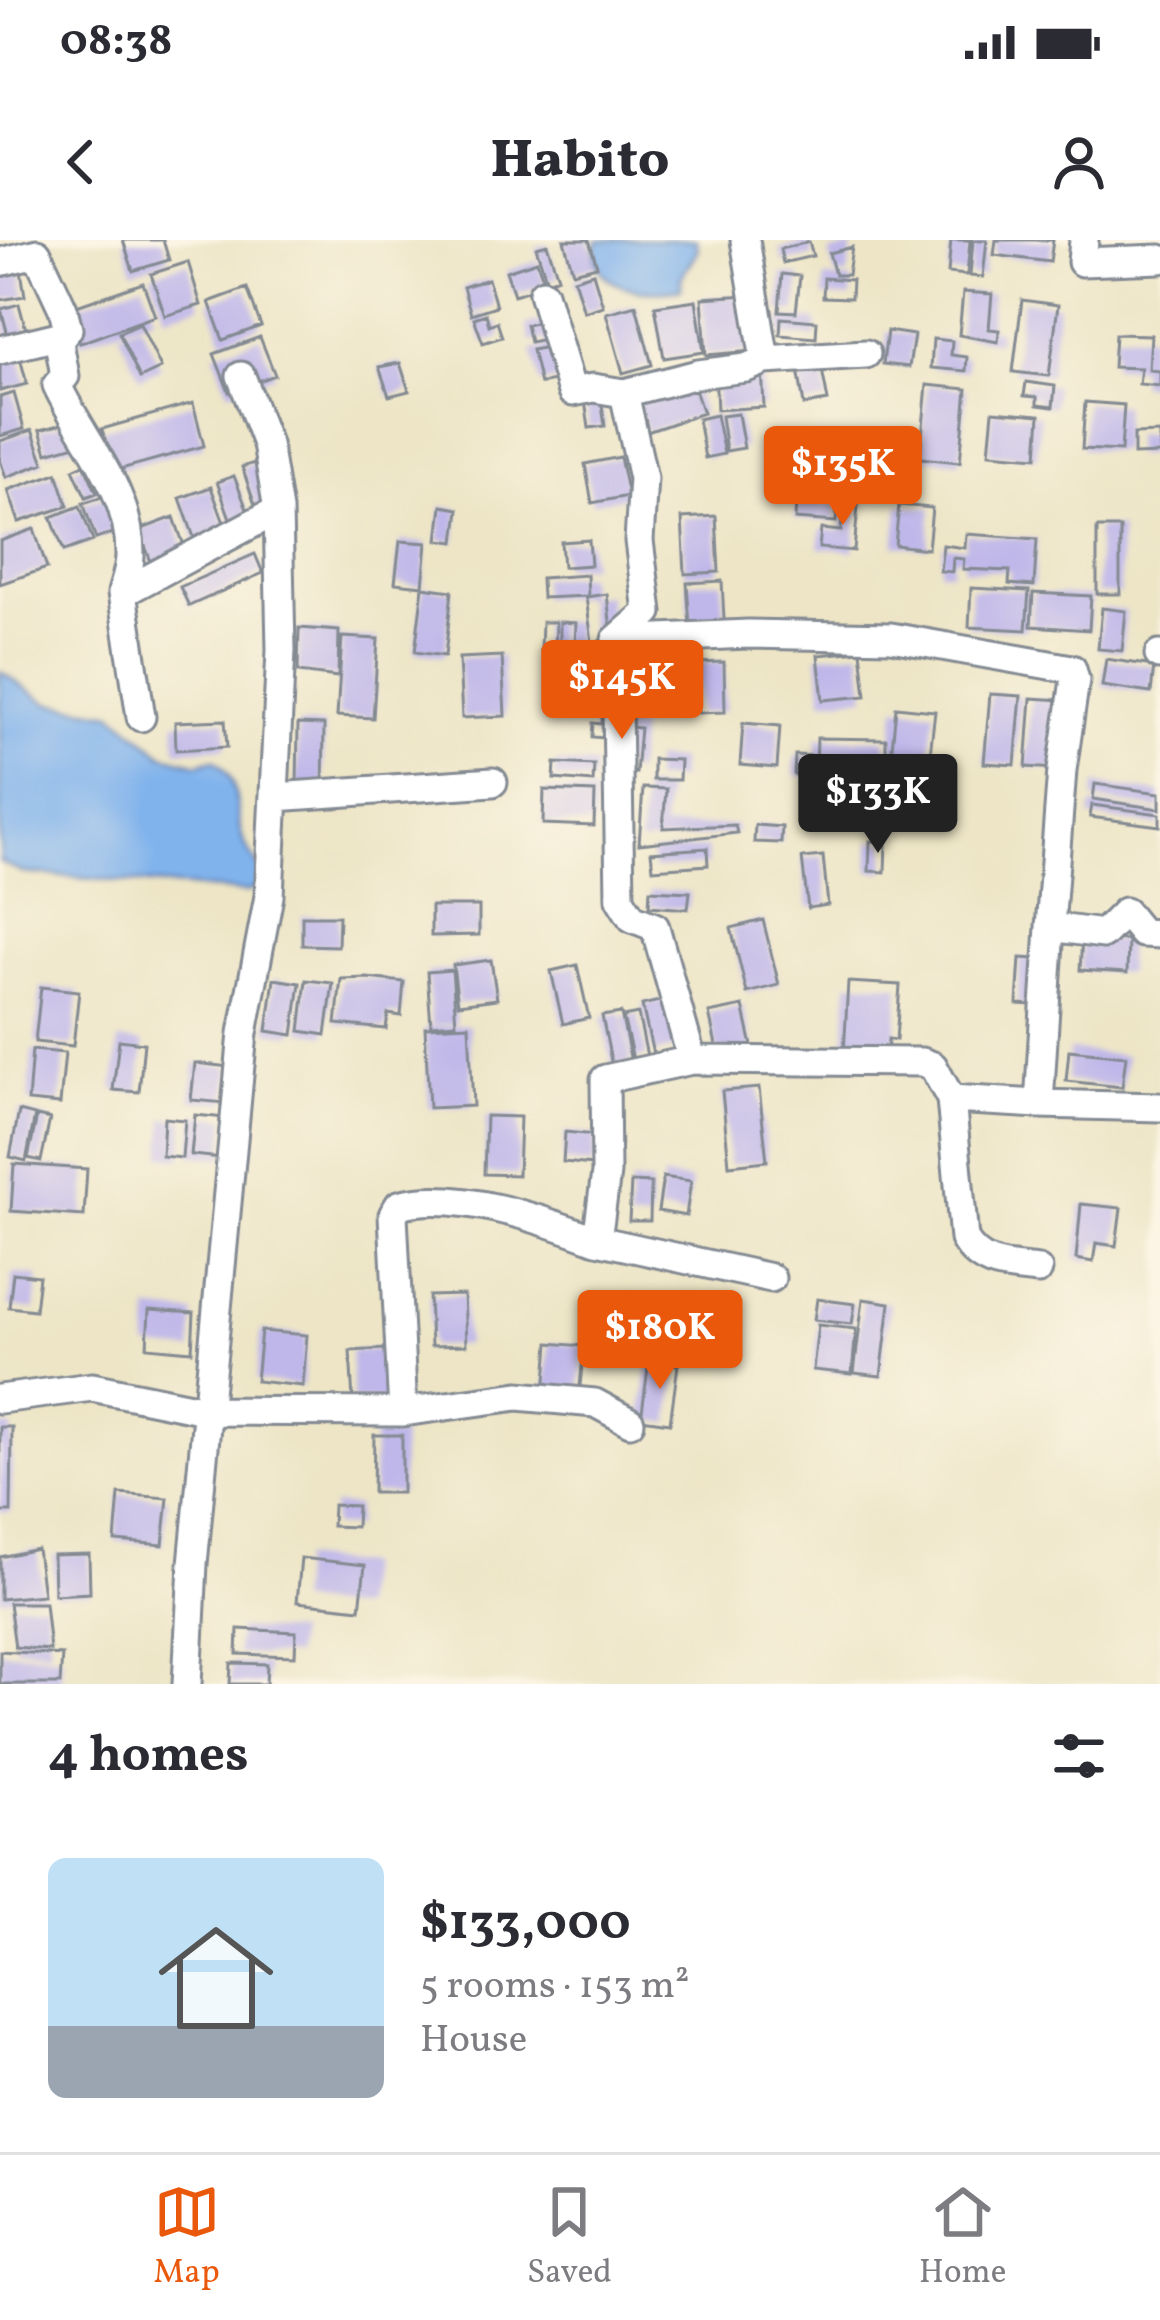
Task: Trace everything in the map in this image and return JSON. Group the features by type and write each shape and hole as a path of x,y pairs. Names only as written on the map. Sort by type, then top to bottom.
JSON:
{"street":[{"path":"746,240 765,360"},
{"path":"1084,240 1082,262 1160,259"},
{"path":"0,262 37,253 68,329 59,339 0,350"},
{"path":"543,293 572,392 592,388 624,393 765,360 866,354"},
{"path":"59,339 64,376 57,386 102,460 121,504 130,557 122,593 141,717"},
{"path":"188,1684 193,1564 243,1033 269,896 281,650 278,510 267,445 241,376"},
{"path":"624,393 643,478 639,541 648,612 616,640 620,899 632,918 655,927 692,1060"},
{"path":"122,593 278,510"},
{"path":"616,640 748,634 891,637 1072,669 1075,680 1062,770 1040,1104"},
{"path":"275,797 493,782"},
{"path":"1050,927 1103,934 1125,912 1142,934 1160,934"},
{"path":"597,1240 606,1173 604,1078 692,1060 922,1062 940,1075 951,1100 964,1239 972,1253 988,1264 1038,1270"},
{"path":"951,1100 1160,1107"},
{"path":"403,1412 392,1216 399,1205 485,1206 538,1218 597,1240 771,1278"},
{"path":"0,1399 92,1387 210,1411 403,1412 518,1396 595,1403 630,1422"}],"water":[{"path":"597,240 696,240 698,249 681,278 681,289 636,290 601,270"},
{"path":"0,671 48,703 113,713 163,755 198,764 214,759 231,779 243,839 260,869 263,886 246,892 23,873 0,862"}],"building":[{"path":"123,240 163,240 169,260 133,271"},
{"path":"564,240 589,240 597,266 573,272"},
{"path":"951,240 970,240 967,275 948,273"},
{"path":"973,240 987,240 983,277 970,276"},
{"path":"996,240 1053,240 1050,262 994,255"},
{"path":"809,242 813,256 783,263 780,249"},
{"path":"547,244 558,277 547,281 536,247"},
{"path":"852,247 848,275 835,275 829,253"},
{"path":"537,261 545,285 514,295 506,271"},
{"path":"188,262 201,305 165,316 151,274"},
{"path":"20,264 25,296 0,300 0,266"},
{"path":"593,273 603,306 584,312 574,279"},
{"path":"782,274 800,276 796,312 779,311"},
{"path":"824,278 852,280 851,298 823,297"},
{"path":"488,279 496,306 471,314 463,287"},
{"path":"143,283 155,316 80,343 68,309"},
{"path":"247,288 261,326 223,340 209,302"},
{"path":"963,292 992,294 989,329 999,330 998,342 959,335"},
{"path":"763,294 766,350 706,355 702,298"},
{"path":"696,300 704,352 664,358 655,306"},
{"path":"1022,300 1058,305 1049,376 1013,372"},
{"path":"19,304 28,337 10,343 1,309"},
{"path":"636,305 652,365 623,373 606,313"},
{"path":"486,314 489,325 497,322 502,337 483,343 474,318"},
{"path":"558,318 571,377 540,384 532,350 547,347 545,339 530,342 526,325"},
{"path":"781,318 817,321 816,338 780,335"},
{"path":"140,324 161,368 140,378 119,333"},
{"path":"887,331 914,335 909,367 883,364"},
{"path":"1115,334 1151,335 1149,370 1160,371 1160,386 1139,384 1141,368 1113,367"},
{"path":"260,337 275,375 229,392 214,354"},
{"path":"933,339 952,341 951,355 967,357 966,371 931,368"},
{"path":"18,350 27,384 0,391 0,354"},
{"path":"820,359 828,401 804,405 797,363"},
{"path":"400,363 409,391 389,396 379,367"},
{"path":"762,368 764,407 717,410 715,371"},
{"path":"688,370 703,413 647,432 633,389"},
{"path":"1026,382 1055,386 1053,407 1037,405 1037,397 1024,396"},
{"path":"927,385 967,389 960,462 920,458"},
{"path":"600,392 605,426 589,428 584,394"},
{"path":"14,393 24,429 0,436 0,397"},
{"path":"1085,402 1124,405 1121,451 1082,449"},
{"path":"193,403 204,446 114,471 102,429"},
{"path":"993,411 1040,415 1037,457 989,453"},
{"path":"738,414 744,448 726,451 721,416"},
{"path":"716,415 724,454 705,458 698,419"},
{"path":"73,421 79,444 47,453 40,430"},
{"path":"32,430 44,463 6,477 0,441"},
{"path":"1160,433 1160,454 1134,455 1134,434"},
{"path":"620,457 628,496 592,503 585,464"},
{"path":"267,459 289,501 257,511 242,467"},
{"path":"84,464 97,493 86,497 73,469"},
{"path":"802,467 829,467 829,490 802,490"},
{"path":"57,473 68,506 19,522 8,490"},
{"path":"234,476 250,517 232,524 217,482"},
{"path":"211,487 227,531 196,543 180,498"},
{"path":"844,493 859,495 854,551 819,548 821,529 841,531"},
{"path":"111,494 123,529 96,539 83,503"},
{"path":"796,501 837,504 836,522 795,519"},
{"path":"899,505 932,508 928,549 895,545"},
{"path":"80,506 93,541 64,551 51,517"},
{"path":"442,506 459,509 455,542 438,540"},
{"path":"716,516 719,572 685,574 682,518"},
{"path":"174,517 189,560 155,572 139,530"},
{"path":"1097,528 1120,528 1120,594 1097,594"},
{"path":"34,529 47,568 0,584 0,541"},
{"path":"966,534 1037,539 1034,586 1009,584 1010,571 963,569 964,559 953,558 952,572 940,571 943,545 965,548"},
{"path":"589,540 591,565 563,567 561,542"},
{"path":"400,541 427,543 423,586 395,583"},
{"path":"255,554 263,573 189,606 180,587"},
{"path":"587,575 588,596 542,598 541,578"},
{"path":"722,581 725,638 691,640 687,583"},
{"path":"423,587 452,591 445,656 415,652"},
{"path":"971,588 1029,591 1026,630 969,627"},
{"path":"1033,593 1091,596 1089,630 1031,626"},
{"path":"607,594 612,639 592,642 586,597"},
{"path":"1102,608 1126,611 1122,651 1098,649"},
{"path":"542,622 556,622 555,650 541,650"},
{"path":"560,622 576,623 575,647 560,647"},
{"path":"299,628 339,631 338,677 298,672"},
{"path":"342,637 378,639 373,718 337,716"},
{"path":"861,651 866,696 823,700 818,655"},
{"path":"502,656 505,716 462,718 459,658"},
{"path":"1106,659 1154,666 1151,693 1102,686"},
{"path":"724,662 725,712 698,713 697,663"},
{"path":"990,694 1021,696 1015,765 984,763"},
{"path":"1031,698 1062,700 1057,769 1026,767"},
{"path":"896,707 935,711 929,763 891,759"},
{"path":"225,720 227,747 176,750 175,722"},
{"path":"593,723 640,728 636,773 628,772 616,739 592,737"},
{"path":"743,723 780,726 777,768 740,765"},
{"path":"298,724 324,725 323,789 297,787"},
{"path":"817,738 886,739 886,770 816,768"},
{"path":"795,755 813,756 811,777 794,775"},
{"path":"653,759 680,760 679,780 653,780"},
{"path":"555,763 594,765 593,782 554,779"},
{"path":"1095,784 1160,793 1160,809 1093,799"},
{"path":"643,788 666,789 663,828 735,825 737,833 639,844"},
{"path":"544,790 595,792 594,826 543,824"},
{"path":"1092,805 1160,814 1160,826 1090,817"},
{"path":"755,825 782,827 781,843 754,842"},
{"path":"870,841 886,842 885,872 869,871"},
{"path":"707,848 708,865 653,869 651,852"},
{"path":"823,856 828,905 808,908 802,858"},
{"path":"650,890 690,892 688,909 649,906"},
{"path":"431,906 479,906 479,935 431,936"},
{"path":"302,916 339,916 338,946 302,945"},
{"path":"763,920 779,985 747,993 731,928"},
{"path":"1082,938 1128,940 1127,973 1080,970"},
{"path":"1020,958 1036,959 1033,1005 1017,1004"},
{"path":"491,960 497,999 458,1004 453,965"},
{"path":"577,965 589,1018 563,1024 551,971"},
{"path":"452,970 456,1023 431,1025 427,972"},
{"path":"274,979 300,983 293,1035 267,1031"},
{"path":"341,979 404,982 401,1016 388,1014 386,1029 336,1024"},
{"path":"306,980 333,983 326,1035 300,1031"},
{"path":"848,982 900,985 896,1040 888,1039 887,1056 844,1054"},
{"path":"41,987 79,991 73,1046 35,1042"},
{"path":"676,997 687,1046 653,1054 642,1005"},
{"path":"743,1006 754,1055 720,1063 709,1013"},
{"path":"621,1013 631,1062 612,1066 602,1016"},
{"path":"638,1014 647,1056 633,1059 623,1017"},
{"path":"469,1025 473,1106 429,1108 425,1027"},
{"path":"119,1040 144,1043 139,1092 113,1090"},
{"path":"32,1050 65,1053 60,1104 28,1101"},
{"path":"1069,1050 1126,1056 1122,1087 1066,1081"},
{"path":"195,1063 230,1067 226,1103 191,1100"},
{"path":"759,1088 767,1161 729,1165 722,1091"},
{"path":"19,1111 35,1115 26,1161 10,1157"},
{"path":"195,1115 226,1118 223,1158 191,1155"},
{"path":"37,1116 50,1119 41,1161 28,1158"},
{"path":"486,1116 520,1117 518,1175 484,1174"},
{"path":"164,1118 185,1120 182,1158 162,1156"},
{"path":"565,1132 596,1135 593,1165 563,1162"},
{"path":"14,1164 87,1169 84,1216 11,1211"},
{"path":"663,1177 691,1181 686,1216 658,1211"},
{"path":"631,1182 651,1183 650,1221 629,1221"},
{"path":"1081,1204 1121,1208 1116,1246 1096,1243 1093,1262 1076,1259"},
{"path":"13,1273 39,1276 35,1310 9,1307"},
{"path":"464,1295 466,1345 431,1346 429,1296"},
{"path":"817,1299 855,1304 852,1324 814,1320"},
{"path":"863,1299 890,1303 881,1376 854,1373"},
{"path":"149,1310 194,1313 192,1351 147,1347"},
{"path":"818,1325 856,1329 852,1374 813,1370"},
{"path":"261,1331 307,1335 303,1386 256,1381"},
{"path":"549,1343 584,1346 579,1396 545,1393"},
{"path":"385,1349 388,1400 353,1401 350,1351"},
{"path":"649,1361 678,1365 670,1423 641,1419"},
{"path":"0,1427 12,1427 11,1512 0,1512"},
{"path":"374,1435 402,1435 402,1493 373,1493"},
{"path":"119,1494 168,1498 163,1545 115,1541"},
{"path":"333,1505 357,1506 356,1527 332,1526"},
{"path":"37,1549 43,1595 0,1599 0,1557"},
{"path":"89,1554 90,1593 54,1595 53,1555"},
{"path":"301,1558 365,1565 360,1609 297,1602"},
{"path":"9,1603 45,1603 50,1650 15,1647"},
{"path":"238,1629 296,1632 295,1656 237,1654"},
{"path":"0,1651 62,1655 60,1684 0,1684"},
{"path":"231,1663 267,1664 266,1684 230,1684"}]}
